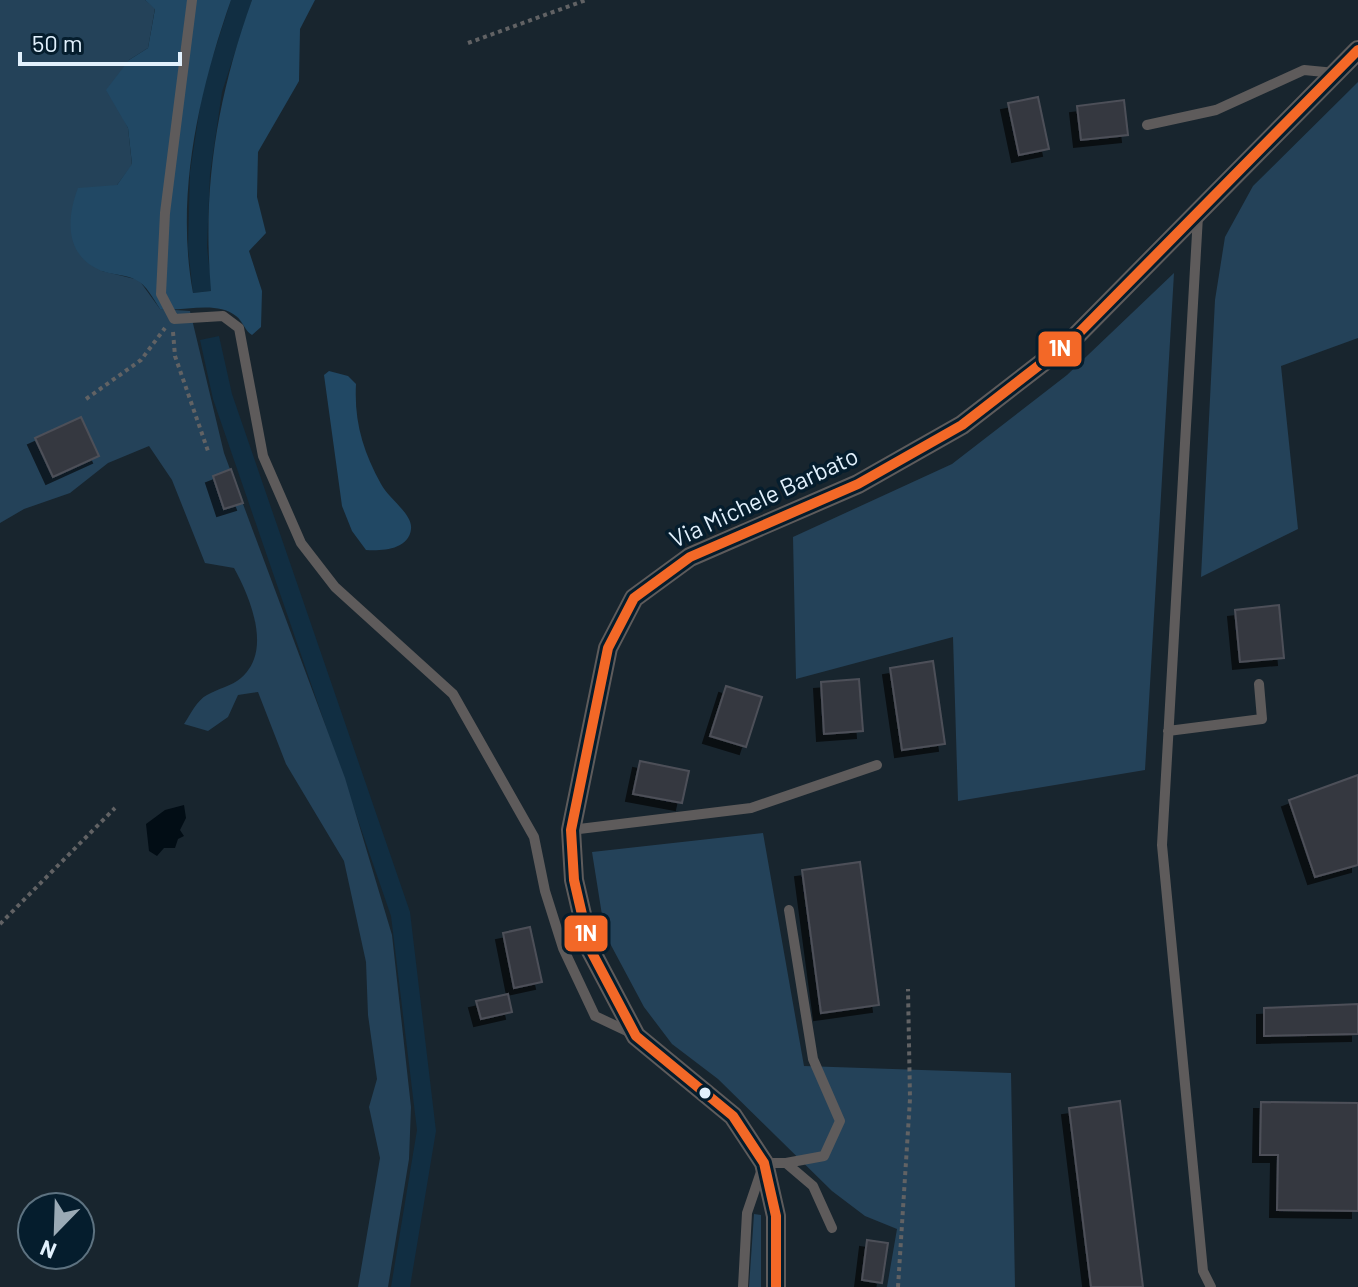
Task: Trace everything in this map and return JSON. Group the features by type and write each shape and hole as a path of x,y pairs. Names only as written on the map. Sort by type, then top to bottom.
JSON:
{"street":[{"name":"Via Michele Barbato","path":"764,1163 733,1116 636,1036 590,949 574,880 571,830 608,648 634,598 690,557 858,484 962,425 1073,339 1198,216 1358,50"},
{"path":"764,1163 776,1216 776,1287"}],"lane":[{"path":"192,0 165,213 161,294 174,319 223,316 239,328 263,456 301,543 335,587 453,694 534,837 545,891 563,948 595,1016 636,1036"},
{"path":"1147,125 1216,110 1304,70 1337,73"},
{"path":"1198,216 1162,845 1203,1271 1211,1287"},
{"path":"1168,731 1262,719 1259,684"},
{"path":"571,830 751,808 877,765"},
{"path":"743,1287 747,1213 764,1163 786,1163 824,1156 840,1121 813,1059 789,910"},
{"path":"786,1163 813,1186 832,1228"}],"path":[{"path":"468,43 586,0"},
{"path":"86,399 141,360 174,319"},
{"path":"174,319 175,356 208,451"},
{"path":"0,924 115,808"},
{"path":"898,1287 910,1099 908,989"}],"shaded area":[{"path":"0,0 145,0 155,8 148,48 129,60 121,113 128,128 132,165 117,185 102,271 139,280 160,309 190,311 224,453 345,778 392,935 411,1107 409,1159 388,1287 358,1287 380,1158 369,1107 377,1079 368,1015 366,962 344,861 286,764 258,692 238,695 228,717 208,731 184,724 203,697 241,678 251,667 256,654 256,624 252,608 234,568 205,563 172,480 149,446 108,463 70,493 24,509 0,523"},
{"path":"145,0 231,0 209,71 193,144 187,219 193,293 211,291 209,215 215,143 230,72 252,0 315,0 300,29 299,81 258,152 257,197 266,233 249,251 262,291 261,327 252,335 228,311 209,308 160,309 140,282 105,272 82,258 72,238 71,214 78,188 117,185 132,164 128,128 106,90 129,60 148,48 155,9"},
{"path":"231,0 252,0 222,92 210,174 207,247 212,291 193,293 188,248 190,172 203,87"},
{"path":"1358,82 1358,338 1281,366 1298,529 1201,577 1215,300 1225,237 1253,186"},
{"path":"1174,273 1145,770 958,801 953,637 796,679 793,537 952,464 1067,375"},
{"path":"219,336 232,394 410,912 436,1131 410,1287 391,1287 417,1130 391,916 213,399 200,340"},
{"path":"329,371 348,376 356,384 358,424 369,460 384,489 411,523 409,536 393,548 366,550 352,531 342,506 324,375"},
{"path":"184,805 186,818 180,830 184,836 178,839 175,848 164,848 157,856 149,851 146,824 165,810"},
{"path":"763,833 804,1066 1011,1073 1015,1287 887,1287 897,1229 865,1216 832,1191 718,1079 672,1044 644,1007 605,934 592,852"},
{"path":"754,1214 761,1215 761,1287 749,1287"}],"building":[{"path":"1038,97 1049,149 1019,155 1008,103"},
{"path":"1124,100 1128,135 1081,140 1077,106"},
{"path":"81,417 99,456 53,477 35,438"},
{"path":"231,469 243,503 224,509 213,476"},
{"path":"1279,605 1284,658 1240,662 1235,610"},
{"path":"933,661 945,744 902,750 890,668"},
{"path":"859,679 863,731 824,734 821,682"},
{"path":"726,686 762,697 746,747 710,736"},
{"path":"640,761 689,771 682,803 633,794"},
{"path":"1358,775 1358,865 1315,877 1289,800"},
{"path":"860,862 879,1005 821,1013 802,870"},
{"path":"530,927 542,982 514,988 503,933"},
{"path":"508,994 512,1012 481,1019 476,1001"},
{"path":"1358,1004 1358,1034 1264,1036 1264,1008"},
{"path":"1120,1101 1143,1287 1091,1287 1069,1108"},
{"path":"1261,1102 1358,1103 1358,1211 1277,1210 1278,1155 1260,1155"},
{"path":"867,1240 888,1243 882,1283 862,1280"}],"transit line":[{"name":"1N","path":"776,1287 776,1216 764,1163 733,1116 636,1036 590,949 574,880 571,830 608,648 634,598 690,557 858,484 962,425 1073,339 1358,50"}]}
